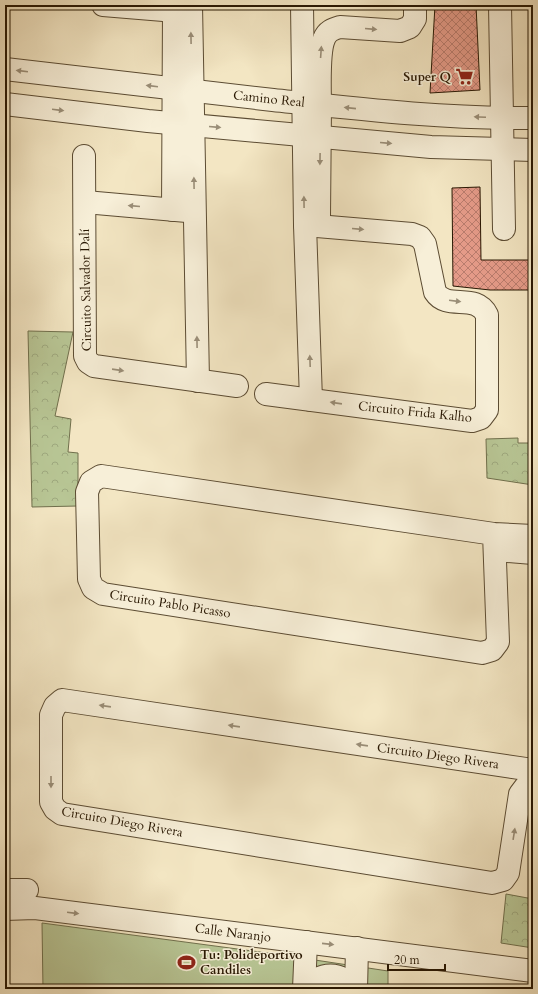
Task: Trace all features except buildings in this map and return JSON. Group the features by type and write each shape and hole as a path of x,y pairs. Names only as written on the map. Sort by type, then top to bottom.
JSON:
{"street":[{"path":"103,5 185,9 183,124 173,210"},
{"path":"302,5 311,104 312,136 311,400"},
{"path":"311,104 320,79 322,45 327,33 332,29 340,27 400,31 410,27 415,19 415,5"},
{"path":"500,5 504,230"},
{"name":"Camino Real","path":"5,69 311,104 432,115 533,118"},
{"path":"5,104 183,124 431,147 533,150"},
{"path":"183,124 195,212 198,381"},
{"name":"Circuito Salvador Dalí","path":"84,156 85,356 88,362 94,366 237,386"},
{"path":"85,202 195,212"},
{"name":"Circuito Frida Kalho","path":"266,394 472,421 481,418 487,410 486,315 483,307 476,304 443,300 438,297 435,292 425,244 420,237 412,234 312,225"},
{"name":"Circuito Pablo Picasso","path":"495,542 498,642 492,650 482,653 103,594 93,588 90,579 87,492 91,482 101,476 495,542 533,553"},
{"name":"Circuito Pablo Picasso","path":"495,542 533,536"},
{"name":"Circuito Diego Rivera","path":"533,770 62,700 54,706 51,716 51,802 54,809 62,814 492,883 503,880 508,873 520,794 526,786 533,784"},
{"path":"5,890 27,890"},
{"name":"Calle Naranjo","path":"5,909 35,908 533,971"},
{"path":"304,989 306,942"},
{"path":"356,989 357,948"},
{"path":"307,989 313,981 318,978 332,975 345,980 353,989"}],"green space":[{"path":"28,331 73,332 55,416 71,419 68,452 78,453 78,506 32,507"},
{"path":"518,438 518,443 533,443 533,485 487,478 486,439"},
{"path":"506,894 533,899 533,948 501,943"},
{"name":"Tu: Polideportivo Candiles","path":"42,923 275,954 388,971 388,989 43,989"}],"place":[{"name":"Super Q","path":"464,77"},
{"name":"Tu: Polideportivo Candiles","path":"187,962"}]}
